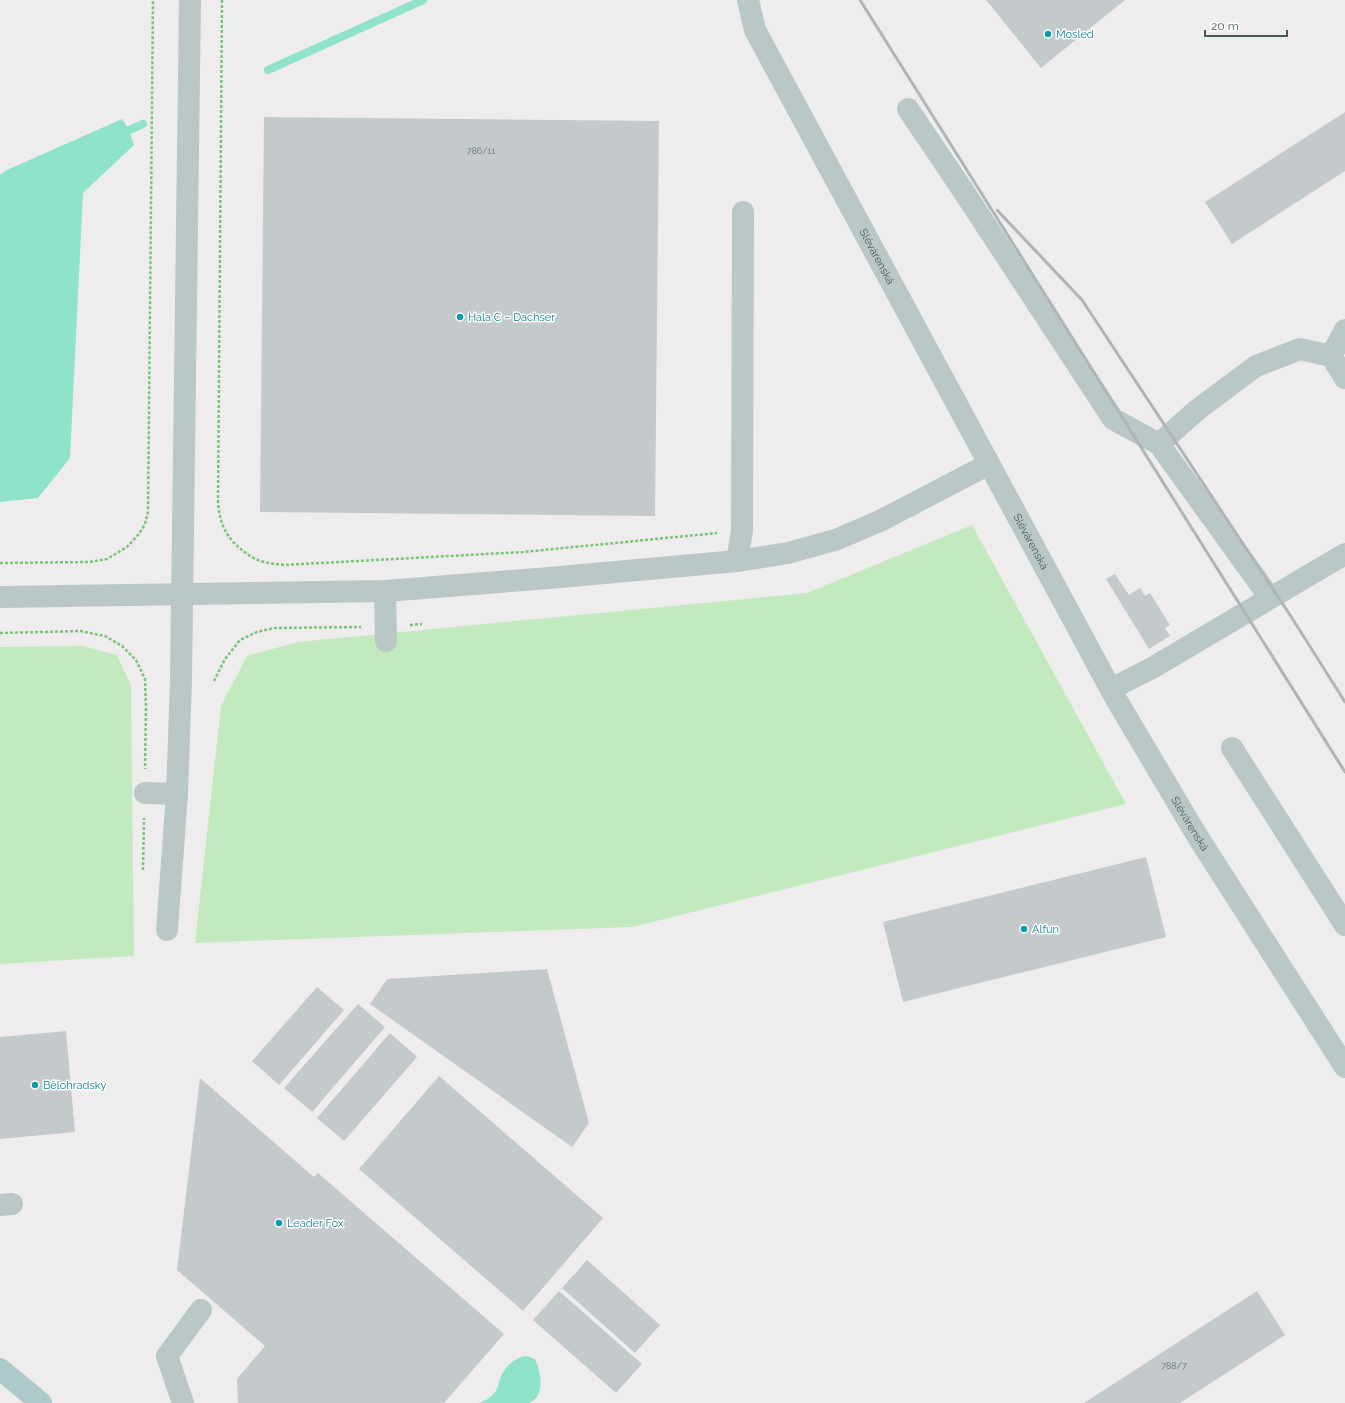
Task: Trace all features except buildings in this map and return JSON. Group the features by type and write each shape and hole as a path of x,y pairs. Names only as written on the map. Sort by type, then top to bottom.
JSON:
{"main road":[{"path":"0,1369 41,1403"}],"street":[{"path":"167,930 176,794 183,595 190,0"},
{"name":"Slévárenská","path":"748,0 755,30 1111,689 1196,834 1345,1067"},
{"path":"908,109 965,192 1113,419 1159,444 1270,598"},
{"path":"737,561 742,531 743,212"},
{"path":"1331,356 1345,330"},
{"path":"1159,444 1198,410 1256,366 1300,349 1331,356 1345,378"},
{"path":"0,597 384,591 737,561 788,553 838,539 882,520 989,464"},
{"path":"1111,689 1152,668 1345,554"},
{"path":"384,591 386,634"},
{"path":"1232,748 1345,925"},
{"path":"145,793 176,794"},
{"path":"183,1403 167,1356 201,1310"}],"path":[{"path":"0,563 90,562 108,558 127,547 139,534 145,524 148,512 153,0"},
{"path":"222,0 218,500 219,513 226,532 236,546 252,557 264,562 284,565 523,552 742,531"},
{"path":"214,681 225,659 240,640 257,632 274,628 332,628 386,634 422,624"},
{"path":"0,633 80,631 105,636 122,646 136,660 145,681 146,706 143,870"}],"shaded area":[{"path":"122,119 129,130 134,145 83,193 70,458 38,498 0,502 0,175 7,170"},
{"path":"972,525 1126,804 632,927 195,943 221,706 247,656 298,642 807,593"},
{"path":"82,646 117,655 131,686 134,956 0,964 0,647"},
{"path":"527,1356 535,1359 539,1370 541,1383 540,1389 534,1400 529,1403 479,1403 487,1399 495,1392 504,1370 510,1363 518,1358"}],"waterway":[{"path":"268,70 423,0"},
{"path":"120,134 143,124"}],"railway":[{"path":"860,0 1345,772"},
{"path":"997,210 1082,300 1292,618 1345,702"}],"place":[{"name":"Mosled","path":"1048,34"},
{"name":"Hala C – Dachser","path":"460,317"},
{"name":"Alfun","path":"1024,929"},
{"name":"Bělohradský","path":"35,1085"},
{"name":"Leader Fox","path":"279,1223"}]}
